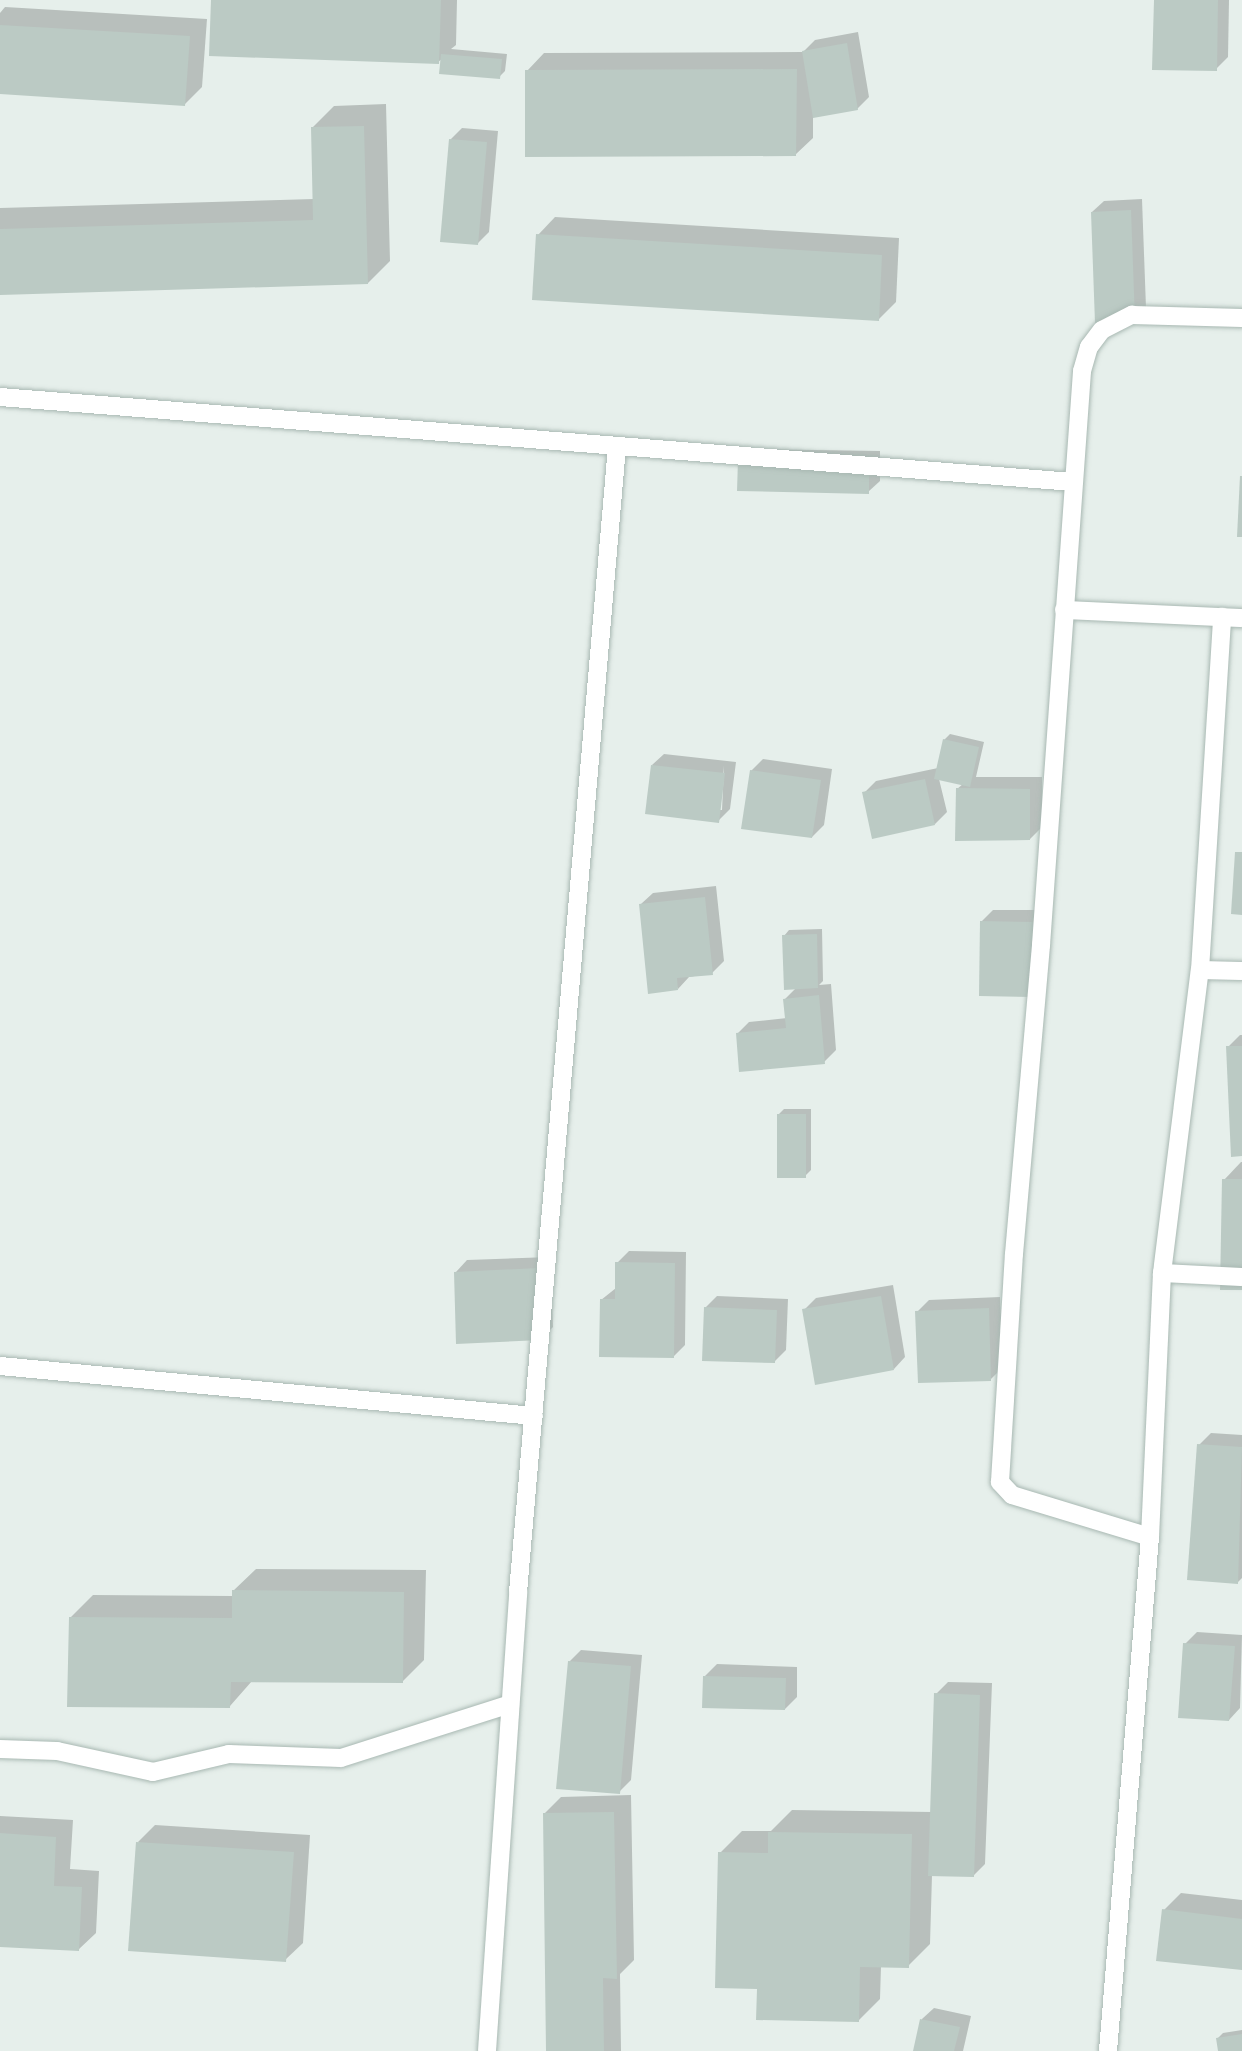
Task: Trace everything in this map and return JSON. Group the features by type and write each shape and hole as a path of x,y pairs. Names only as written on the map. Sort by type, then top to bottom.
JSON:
{"street":[{"path":"1150,1537 1012,1495 1003,1487 998,1473 1082,371 1089,347 1102,330 1132,315 1242,318"},
{"path":"0,397 1074,482"},
{"path":"487,2051 510,1704 617,446"},
{"path":"1064,610 1242,618"},
{"path":"1108,2051 1150,1537 1162,1273 1200,970 1222,617"},
{"path":"1200,970 1242,971"},
{"path":"1162,1273 1242,1278"},
{"path":"0,1366 534,1416"},
{"path":"0,1749 57,1751 153,1772 229,1754 341,1758 510,1704"}],"building":[{"path":"211,0 441,0 439,64 209,56"},
{"path":"1154,0 1218,0 1217,71 1152,70"},
{"path":"0,25 190,36 185,106 0,94"},
{"path":"847,43 858,110 813,118 802,51"},
{"path":"441,54 502,59 500,79 439,74"},
{"path":"797,69 796,156 525,157 525,70"},
{"path":"364,126 368,284 0,295 0,229 313,220 311,127"},
{"path":"449,139 487,142 478,245 440,242"},
{"path":"1131,210 1135,321 1095,323 1091,212"},
{"path":"536,234 882,255 879,321 532,300"},
{"path":"738,460 869,463 869,494 737,491"},
{"path":"1240,476 1242,476 1242,537 1237,537"},
{"path":"943,739 979,747 970,787 934,779"},
{"path":"651,765 725,773 719,823 645,814"},
{"path":"750,770 821,780 812,838 741,829"},
{"path":"925,779 935,825 872,839 862,792"},
{"path":"956,788 1030,789 1030,840 955,841"},
{"path":"1235,852 1242,852 1242,915 1231,914"},
{"path":"705,897 713,975 677,978 678,990 648,994 639,904"},
{"path":"980,921 1036,922 1035,997 979,996"},
{"path":"817,934 818,988 784,990 782,935"},
{"path":"819,995 825,1064 739,1072 736,1033 786,1028 783,999"},
{"path":"1226,1046 1242,1046 1242,1156 1231,1157"},
{"path":"777,1114 806,1114 806,1178 777,1178"},
{"path":"1222,1179 1242,1179 1242,1290 1220,1290"},
{"path":"615,1262 675,1263 674,1358 599,1357 600,1299 615,1299"},
{"path":"539,1268 541,1340 456,1344 454,1272"},
{"path":"881,1296 894,1370 815,1385 802,1309"},
{"path":"704,1307 777,1310 775,1363 702,1361"},
{"path":"989,1308 991,1381 918,1383 915,1311"},
{"path":"1197,1444 1242,1447 1238,1584 1187,1580"},
{"path":"232,1590 404,1592 403,1683 231,1682 230,1708 67,1707 69,1617 232,1618"},
{"path":"1183,1643 1235,1646 1229,1721 1178,1718"},
{"path":"568,1661 631,1666 620,1794 556,1789"},
{"path":"703,1676 786,1678 785,1710 702,1708"},
{"path":"934,1693 980,1695 974,1877 928,1876"},
{"path":"614,1812 617,1979 603,1978 604,2051 546,2051 543,1813"},
{"path":"768,1832 912,1834 909,1968 860,1967 859,2022 756,2020 757,1989 715,1988 718,1852 768,1853"},
{"path":"0,1833 56,1837 54,1886 82,1887 79,1951 0,1947"},
{"path":"136,1842 294,1852 286,1962 128,1951"},
{"path":"1162,1909 1242,1919 1242,1970 1156,1961"},
{"path":"920,2019 960,2027 954,2051 913,2051"},
{"path":"1242,2034 1242,2051 1218,2051 1216,2038"}]}
